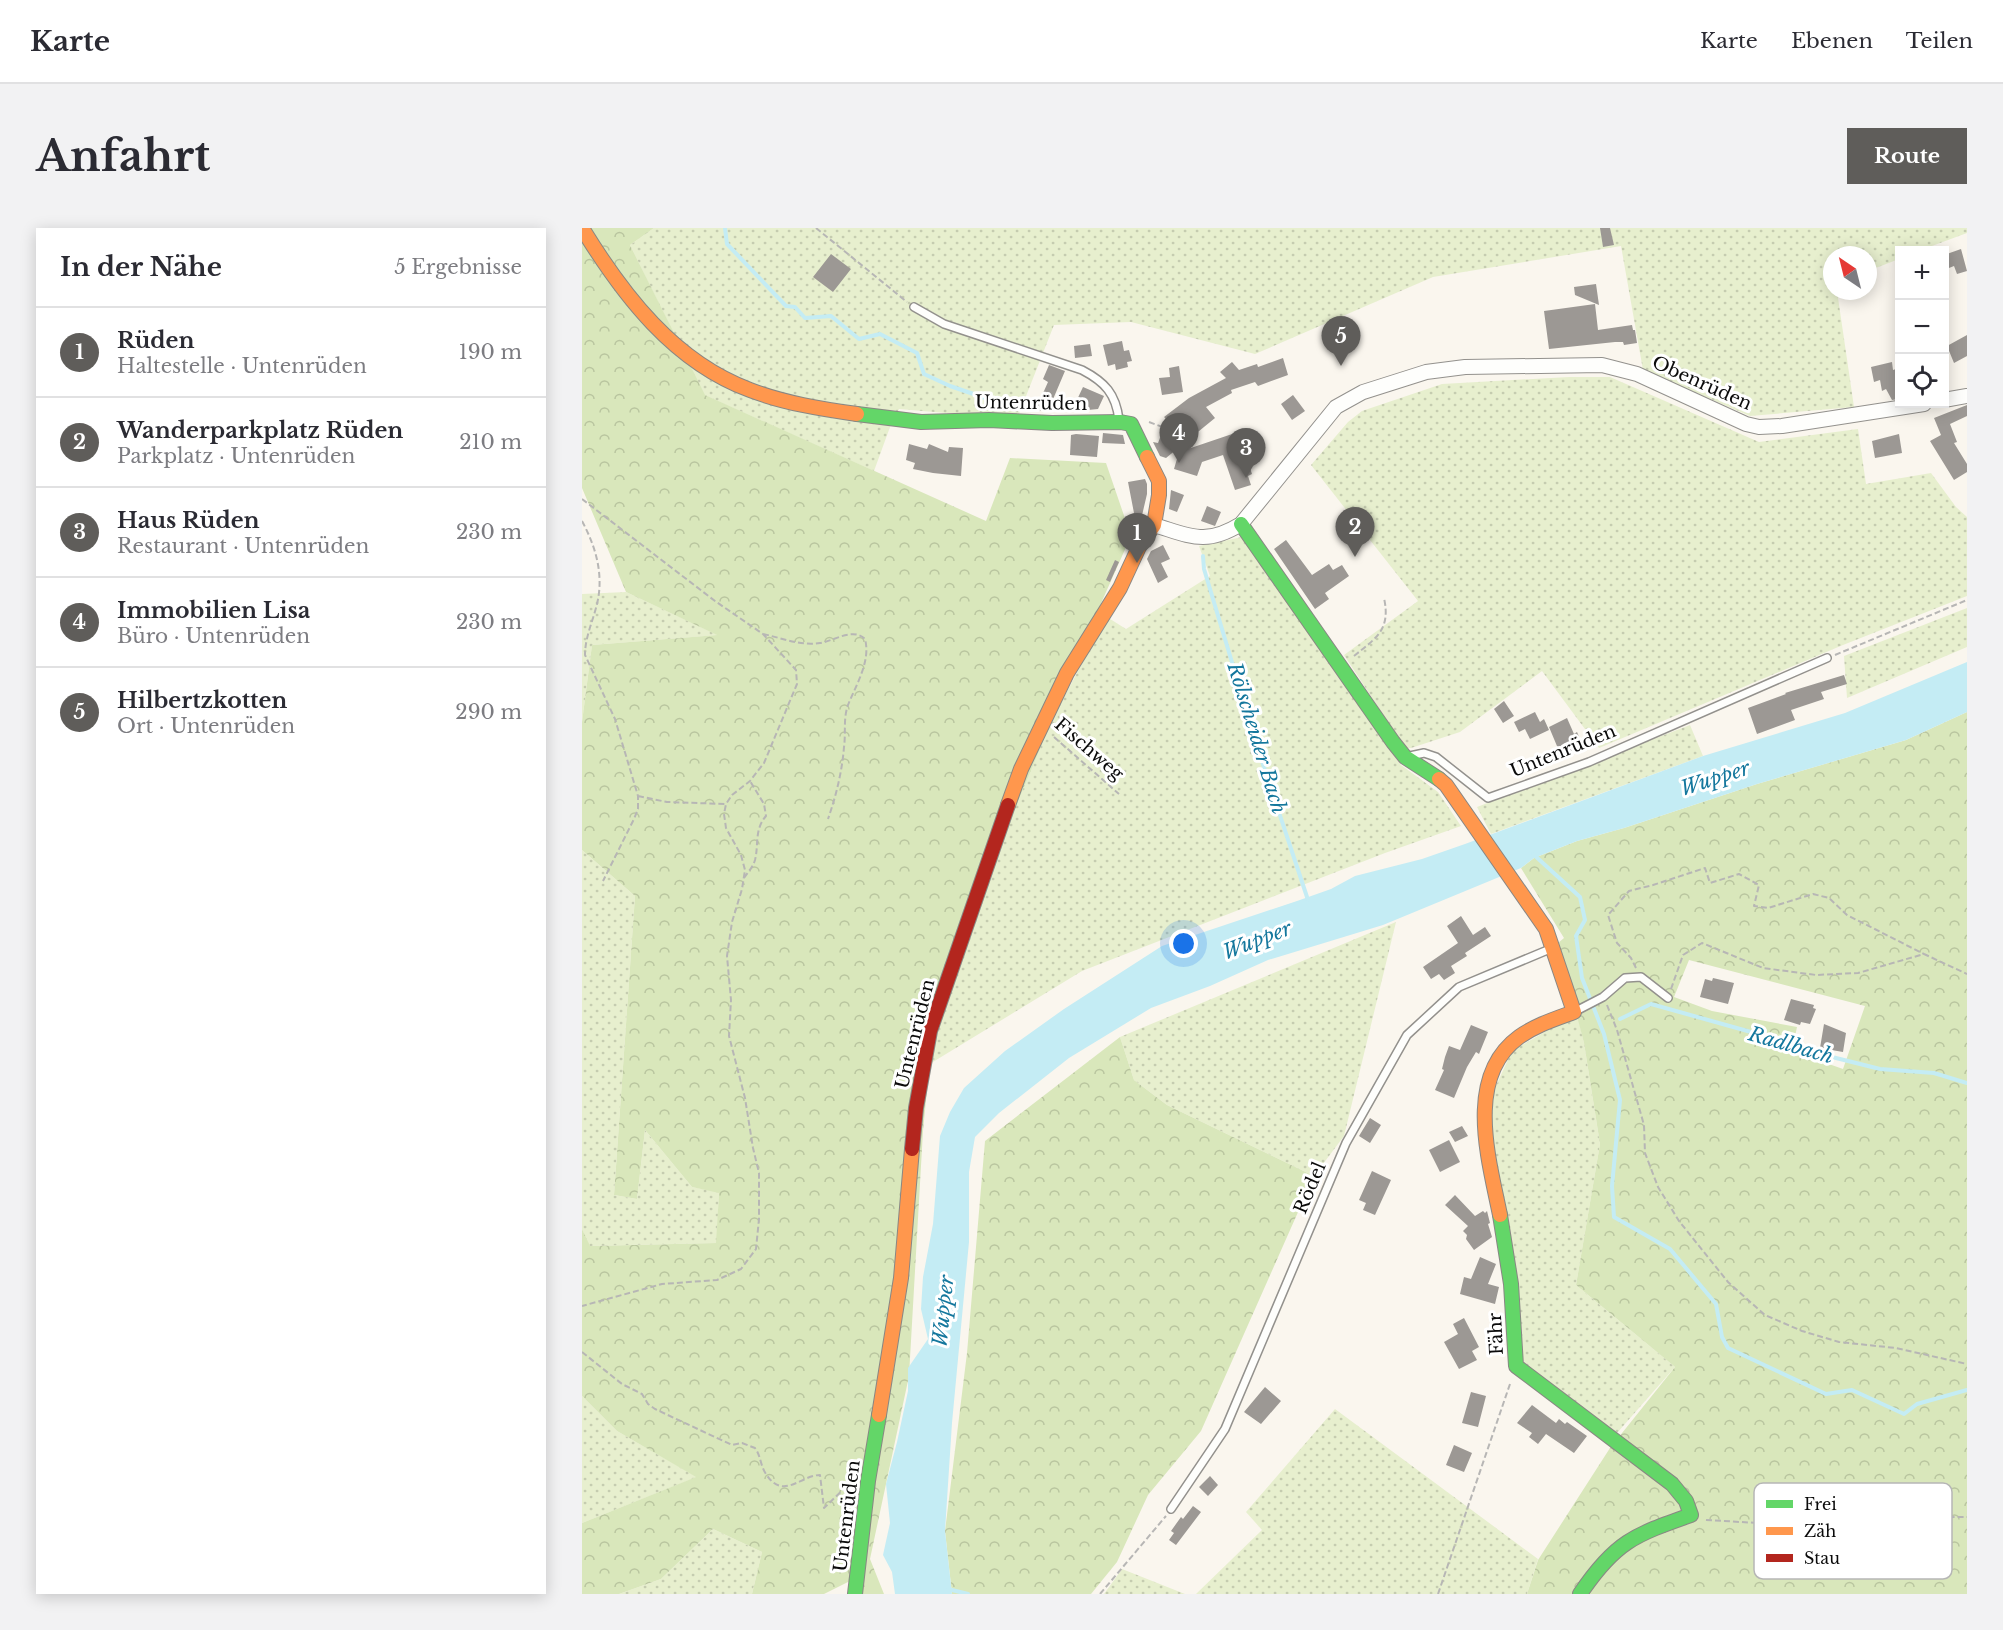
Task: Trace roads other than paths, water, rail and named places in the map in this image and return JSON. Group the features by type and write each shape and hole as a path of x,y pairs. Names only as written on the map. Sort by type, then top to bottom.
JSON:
{"street":[{"name":"Untenrüden","path":"582,228 602,261 625,292 662,333 717,375 735,384 770,398 881,418 933,422 984,420 1063,424 1125,422 1159,481 1154,525 1139,547 1120,588 1067,673 1021,769 930,1031 912,1133 901,1278 868,1481 855,1594"},
{"name":"Obenrüden","path":"1241,524 1336,407 1352,397 1385,384 1426,372 1465,367 1589,364 1617,368 1637,374 1746,424 1759,427 1782,426 1898,408"},
{"path":"1949,399 1967,396"},
{"path":"1154,525 1206,538 1219,536 1241,524 1340,668 1405,757 1440,779 1529,903 1546,929 1580,1010"},
{"name":"Fähr","path":"1580,1010 1536,1027 1512,1043 1494,1071 1485,1098 1486,1141 1511,1284 1516,1366 1672,1484 1686,1501 1690,1515 1656,1527 1616,1549 1592,1576 1580,1594"}],"lane":[{"path":"914,307 944,324 1082,370 1099,379 1114,399 1125,422"},
{"name":"Untenrüden","path":"1405,757 1424,753 1436,758 1488,798 1589,762 1827,658"},
{"name":"Rödel","path":"1171,1509 1225,1429 1346,1143 1407,1035 1459,987 1553,948"},
{"name":"Fähr","path":"1580,1010 1600,999 1625,978 1641,977 1668,998"}],"water":[{"name":"Wupper","path":"1967,662 1967,712 1906,740 1577,841 1534,858 1521,868 1383,925 1268,960 1210,986 1151,1008 1069,1058 999,1113 975,1137 969,1172 969,1242 952,1423 945,1531 952,1594 895,1594 892,1572 883,1555 890,1523 886,1484 908,1391 908,1368 928,1339 921,1309 923,1277 933,1224 940,1136 964,1088 1005,1051 1064,1009 1162,946 1331,889 1355,876 1422,859 1465,844 1703,756 1845,713"}],"waterway":[{"name":"Rölscheider Bach","path":"725,228 727,244 786,306 795,307 805,318 831,316 859,339 880,334 917,353 924,374 950,386 1000,403"},
{"name":"Rölscheider Bach","path":"1203,556 1204,569 1258,749 1308,900"},
{"path":"1533,854 1580,897 1585,920 1576,936 1582,978 1604,1034 1620,1100 1612,1186 1614,1217 1670,1249 1716,1304 1722,1337 1728,1348 1826,1394 1852,1390 1904,1414 1917,1404 1967,1390"},
{"name":"Radlbach","path":"1620,1019 1651,1004 1820,1054 1880,1069 1934,1073 1967,1083"},
{"path":"948,1589 968,1594"}],"place":[{"name":"Hilbertzkotten","path":"1341,366"},
{"name":"Immobilien Lisa","path":"1179,463"},
{"name":"Haus Rüden","path":"1246,478"},
{"name":"Wanderparkplatz Rüden","path":"1355,557"},
{"name":"Rüden","path":"1137,563"}]}
